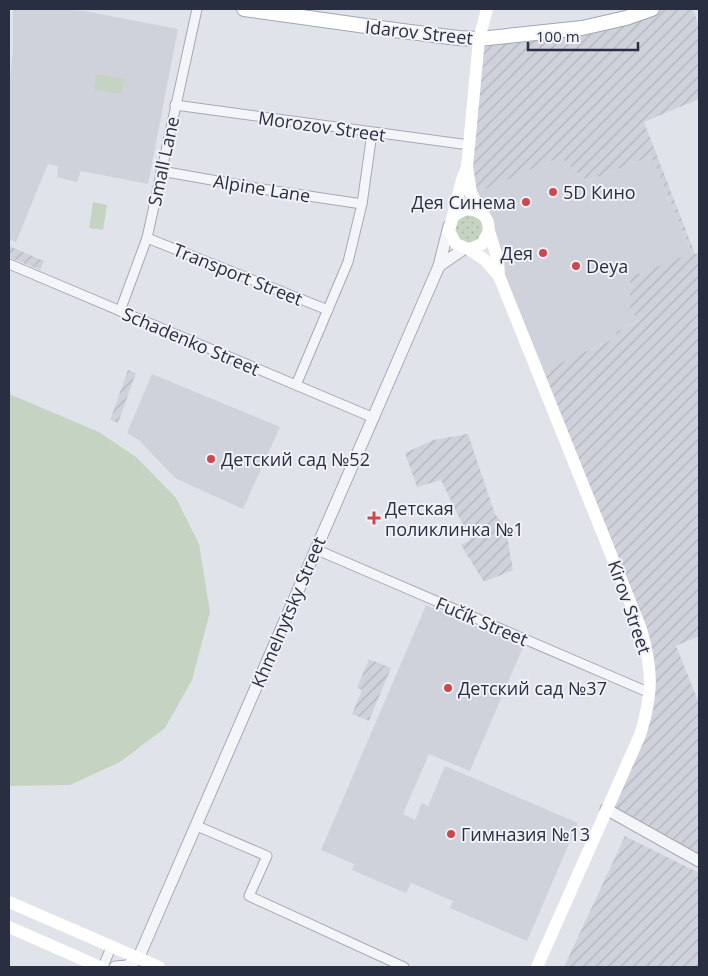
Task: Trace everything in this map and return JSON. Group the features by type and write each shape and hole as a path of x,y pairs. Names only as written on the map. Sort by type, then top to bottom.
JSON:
{"main road":[{"name":"Idarov Street","path":"244,9 458,38 567,22 628,9"},
{"name":"Idarov Street","path":"310,9 480,34 582,28 626,18 652,9"},
{"path":"487,9 480,34 466,167 449,231 453,240 486,260 499,276"},
{"path":"466,167 471,193 488,222 498,260 499,276"},
{"path":"451,222 465,210 474,210 482,214"},
{"path":"467,249 482,244 489,231"},
{"name":"Kirov Street","path":"499,276 641,629 650,664 650,694 640,735 537,967"},
{"path":"9,902 158,967"},
{"path":"9,927 101,967"}],"street":[{"name":"Small Lane","path":"120,311 147,238 197,9"},
{"name":"Morozov Street","path":"175,105 468,145"},
{"path":"296,385 348,262 362,204 372,133"},
{"name":"Alpine Lane","path":"161,171 362,204"},
{"name":"Khmelnytsky Street","path":"138,959 439,266 451,222"},
{"name":"Transport Street","path":"147,238 328,310"},
{"path":"439,266 467,249"},
{"name":"Schadenko Street","path":"9,264 374,418"},
{"name":"Fučík Street","path":"315,549 650,694"},
{"path":"606,809 699,861"},
{"path":"197,826 267,856 249,896 404,967"},
{"path":"101,967 111,947"},
{"path":"115,967 127,967 138,959"}],"shaded area":[{"path":"13,9 84,11 178,29 148,184 81,171 77,182 57,177 58,166 48,164 16,242 9,239 9,91 13,50"},
{"path":"652,9 693,9 699,27 699,99 644,122 695,254 699,253 699,636 676,646 699,703 699,861 606,809 640,735 650,664 538,373 615,338 617,331 639,321 630,308 630,277 692,253 651,156 587,181 560,157 472,195 469,145 479,39"},
{"path":"651,156 692,254 631,277 630,308 639,320 617,331 615,338 538,373 472,195 560,157 587,181"},
{"path":"9,246 44,261 40,270 9,257"},
{"path":"128,370 136,373 118,423 110,420"},
{"name":"Детский сад №52","path":"152,374 280,427 243,509 175,478 139,440 127,433"},
{"path":"468,434 495,514 505,526 513,570 484,582 461,545 470,540 441,480 417,487 405,453 433,440"},
{"name":"Гимназия №13","path":"426,605 523,647 470,771 429,754 403,814 415,820 422,803 428,806 445,766 578,823 527,941 450,908 453,901 411,883 406,893 352,870 354,864 321,850"},
{"path":"369,659 391,668 369,721 352,714 362,690 357,688"},
{"path":"625,836 699,873 699,967 564,967"}],"green space":[{"path":"96,74 124,79 121,94 94,89"},
{"path":"93,202 107,205 103,230 89,228"},
{"path":"469,215 479,219 483,229 479,239 469,243 459,239 455,229 459,219"},
{"path":"9,394 99,432 136,457 176,498 199,544 210,612 192,680 165,728 120,762 70,785 9,786"}],"place":[{"name":"5D Кино","path":"553,192"},
{"name":"Дея Синема","path":"526,202"},
{"name":"Дея","path":"543,253"},
{"name":"Deya","path":"576,266"},
{"name":"Детский сад №52","path":"211,459"},
{"name":"Детская поликлинка №1","path":"374,518"},
{"name":"Детский сад №37","path":"448,688"},
{"name":"Гимназия №13","path":"451,834"}]}
